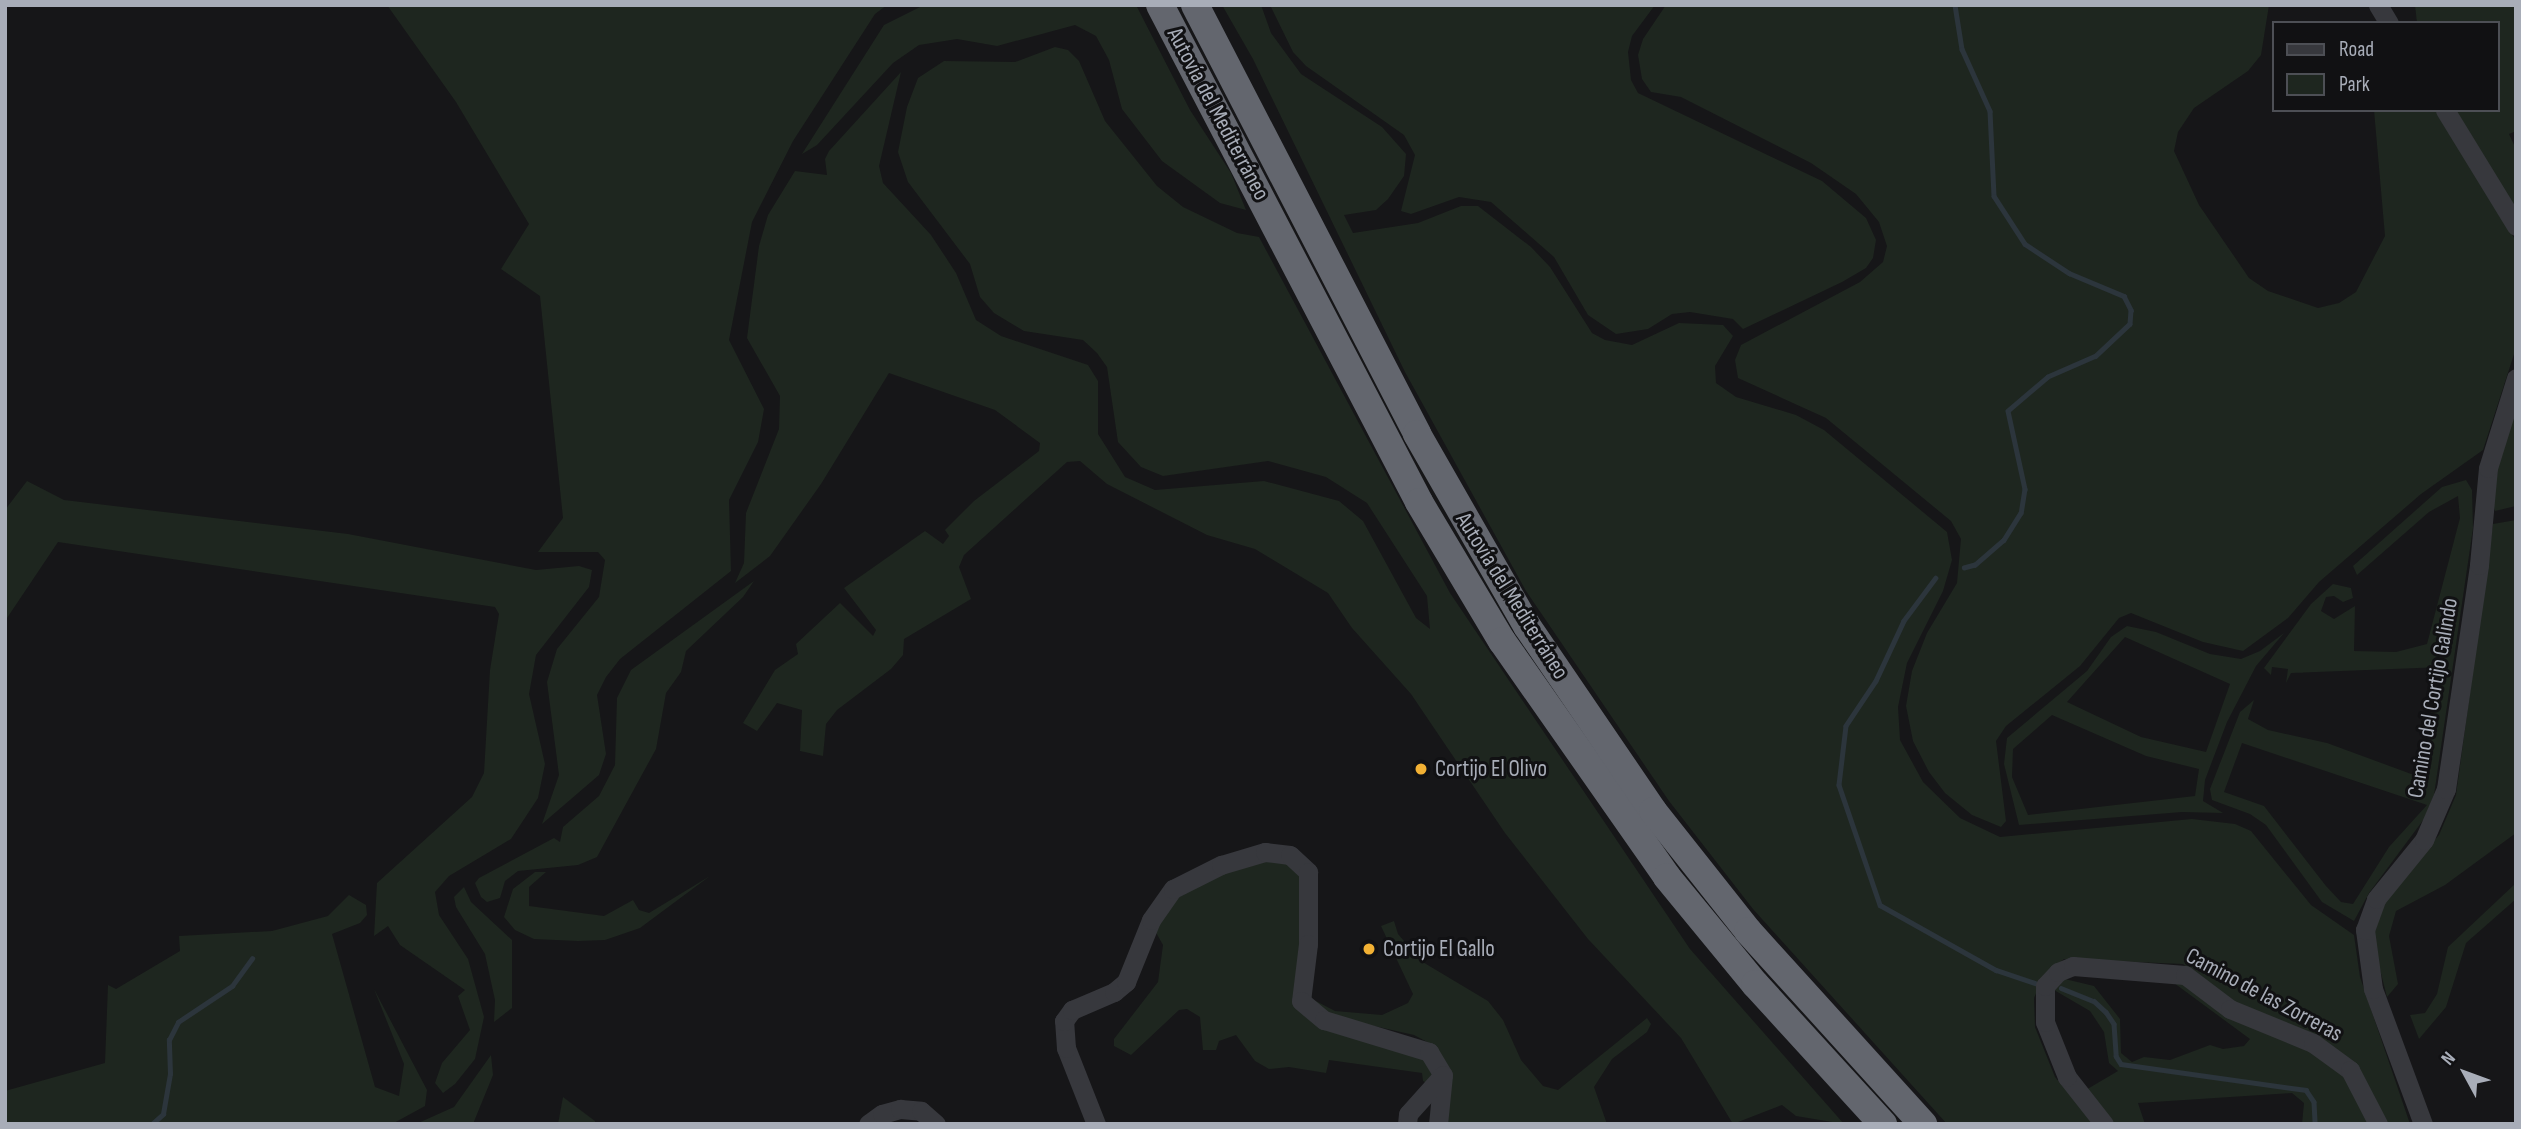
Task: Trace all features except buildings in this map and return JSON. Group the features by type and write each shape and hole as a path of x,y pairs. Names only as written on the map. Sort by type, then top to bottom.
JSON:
{"highway":[{"name":"Autovía del Mediterráneo","path":"1160,5 1419,502 1502,641 1667,877 1755,984 1883,1124"},
{"name":"Autovía del Mediterráneo","path":"1195,5 1417,434 1527,626 1653,811 1739,920 1923,1124"}],"street":[{"path":"2378,5 2388,21"},
{"path":"2446,112 2516,226"},
{"name":"Camino del Cortijo Galindo","path":"2423,1124 2373,989 2365,930 2376,899 2424,840 2446,789 2479,565 2488,468 2516,378"},
{"path":"1096,1124 1066,1048 1065,1021 1072,1010 1126,982 1151,920 1173,889 1221,865 1265,852 1290,855 1308,872 1308,944 1301,1001 1308,1010 1324,1020 1417,1045 1438,1062 1443,1075 1438,1124"},
{"name":"Camino de las Zorreras","path":"2104,1124 2067,1077 2045,1022 2045,986 2058,972 2073,966 2185,975 2230,1009 2313,1042 2350,1070 2378,1124"},
{"path":"1407,1124 1408,1114 1443,1075"},
{"path":"869,1124 881,1114 900,1109 921,1111 936,1124"}],"green space":[{"path":"387,5 887,5 875,14 793,141 752,222 729,340 764,409 758,442 729,500 731,571 620,659 606,677 597,695 606,754 599,775 542,824 559,775 547,682 557,649 599,597 605,560 598,552 538,552 563,518 540,296 501,269 529,224 456,102"},
{"path":"924,5 1136,5 1190,110 1231,173 1246,210 1220,203 1162,161 1122,109 1109,60 1096,36 1075,25 997,46 957,39 919,45 893,63 817,145 802,154 884,25"},
{"path":"1222,5 1261,5 1271,33 1301,74 1382,127 1406,154 1404,176 1388,199 1376,210 1344,215 1353,233 1418,223 1461,206 1478,206 1531,247 1550,267 1592,333 1605,340 1632,345 1679,323 1723,325 1733,336 1715,366 1716,383 1736,397 1796,415 1824,430 1947,532 1952,560 1943,591 1907,663 1898,707 1900,740 1923,782 1960,818 2000,837 2192,819 2235,824 2251,831 2311,905 2354,935 2360,977 2410,1124 2385,1124 2354,1066 2229,1002 2183,964 2064,959 2044,975 2034,998 2035,1027 2055,1077 2096,1124 1947,1124 1753,909 1669,801 1526,591 1405,372 1253,59"},
{"path":"1270,5 1655,5 1632,36 1628,52 1631,80 1638,93 1822,181 1866,218 1876,240 1873,258 1866,268 1842,282 1743,329 1733,319 1690,312 1672,314 1648,329 1616,334 1588,315 1554,257 1491,202 1459,197 1411,214 1401,211 1415,155 1404,135 1306,66 1293,52"},
{"path":"1666,5 2269,5 2261,55 2248,71 2194,108 2178,132 2174,151 2199,205 2249,278 2268,291 2318,308 2339,303 2356,292 2385,236 2374,112 2437,112 2516,241 2516,348 2483,450 2421,494 2319,582 2288,618 2243,651 2203,642 2131,613 2119,618 2080,666 2006,726 1996,741 2006,821 2001,827 1972,815 1945,793 1929,772 1913,741 1906,706 1912,671 1927,633 1957,583 1961,539 1951,521 1826,418 1738,378 1735,360 1741,345 1860,282 1883,262 1887,246 1879,222 1856,194 1811,163 1681,97 1651,92 1642,79 1638,55 1643,39"},
{"path":"2415,5 2516,5 2516,131 2509,134 2516,149 2516,212 2456,112 2500,112 2500,21 2417,21"},
{"path":"1055,47 1068,50 1079,61 1105,121 1157,186 1183,207 1237,233 1259,237 1450,593 1690,949 1844,1124 1796,1116 1782,1105 1733,1124 1681,1038 1588,939 1505,833 1411,694 1352,628 1328,593 1255,549 1207,535 1107,484 1080,461 1067,462 964,555 959,567 971,599 904,639 903,655 891,669 837,710 826,724 823,756 800,751 802,710 777,703 757,731 743,723 775,670 798,654 796,644 840,603 873,636 876,630 844,588 925,531 943,544 949,536 945,530 974,501 1039,451 1040,443 995,410 889,373 821,484 770,556 735,583 744,563 746,513 779,429 780,396 747,338 759,246 768,215 795,171 827,175 825,159 829,151 901,72 879,166 883,183 931,235 956,273 976,320 1001,336 1088,365 1098,381 1098,434 1125,477 1155,490 1264,481 1339,501 1363,521 1416,618 1430,629 1427,596 1367,503 1326,477 1268,461 1163,476 1141,467 1118,442 1107,367 1097,353 1083,340 1024,331 994,313 980,297 970,264 908,182 898,152 907,107 918,78 944,61 1015,62"},
{"path":"2516,403 2516,506 2495,511 2491,497 2497,465"},
{"path":"2466,480 2472,490 2473,528 2434,795 2424,819 2369,893 2354,921 2322,902 2266,825 2250,814 2212,800 2210,789 2240,712 2254,700 2248,719 2268,730 2327,743 2414,775 2443,667 2291,673 2286,683 2288,669 2272,667 2271,675 2264,668 2311,604 2333,584 2351,588 2353,598 2343,602 2334,596 2326,597 2321,611 2334,619 2355,606 2354,651 2396,652 2427,644 2460,518 2458,496 2429,512 2357,575 2353,566 2442,487","holes":["2242,743 2427,805 2389,847 2353,904 2341,902 2326,886 2264,806 2224,792"]},
{"path":"27,481 64,500 348,534 536,570 579,566 592,570 589,587 536,655 529,694 545,764 538,798 511,839 449,876 435,892 439,915 468,959 484,1017 475,1059 455,1084 443,1093 435,1083 442,1063 470,1030 458,996 465,990 400,945 388,926 374,936 377,883 472,797 484,773 490,670 499,614 495,607 58,542 5,621 5,510"},
{"path":"2516,520 2516,833 2445,885 2396,911 2389,936 2398,984 2387,997 2373,942 2377,916 2389,893 2439,835 2456,795 2493,524"},
{"path":"754,581 743,597 686,651 681,672 666,693 656,749 597,857 578,865 518,871 505,881 500,898 487,902 481,897 475,883 479,878 554,838 560,842 563,827 599,796 615,765 617,698 631,670"},
{"path":"2127,626 2156,632 2210,654 2241,659 2260,651 2284,633 2256,666 2227,722 2205,780 2203,801 2223,813 2182,812 2019,825 2004,764 2007,738 2087,671 2111,637","holes":["2125,637 2230,684 2206,752 2141,737 2067,702","2052,715 2146,756 2199,769 2195,796 2028,815 2012,777 2013,749"]},
{"path":"1261,858 1288,861 1303,875 1296,1003 1412,1049 1434,1069 1430,1085 1423,1081 1422,1073 1329,1060 1326,1073 1289,1067 1269,1069 1255,1061 1236,1035 1219,1041 1216,1050 1203,1050 1200,1017 1187,1009 1179,1010 1131,1055 1114,1046 1114,1039 1158,982 1163,945 1154,929 1169,899 1203,879"},
{"path":"535,872 546,872 529,887 529,906 604,916 633,900 639,910 649,913 710,876 640,928 605,940 578,941 534,939 515,930 504,917 513,889"},
{"path":"2516,883 2516,899 2466,943 2446,1007 2419,1039 2410,1015 2425,1013 2437,994 2448,947"},
{"path":"464,887 471,902 512,940 512,1008 494,1022 495,1000 485,954 456,907 454,897"},
{"path":"349,895 366,905 367,915 360,923 332,934 375,1087 399,1096 404,1064 374,989 427,1090 425,1106 392,1124 5,1124 5,1091 105,1063 108,985 116,989 180,951 179,936 272,931 328,916"},
{"path":"1394,921 1398,934 1421,961 1488,1001 1503,1020 1521,1060 1543,1086 1558,1090 1647,1018 1651,1024 1647,1032 1612,1059 1594,1087 1607,1124 1445,1124 1452,1074 1431,1044 1414,1035 1330,1016 1309,997 1307,982 1312,999 1335,1011 1382,1015 1408,1003 1413,994 1381,926"},
{"path":"2065,979 2094,986 2120,1019 2121,1053 2132,1062 2144,1057 2170,1060 2210,1045 2223,1049 2244,1046 2250,1039 2174,983 2178,979 2303,1045 2347,1079 2370,1124 2302,1124 2304,1103 2292,1093 2138,1103 2145,1124 2115,1124 2084,1091 2118,1071 2109,1063 2104,1032 2090,1011 2054,990"},
{"path":"491,1055 493,1075 473,1124 416,1124 454,1107"},
{"path":"563,1097 595,1121 595,1124 558,1124"}],"waterway":[{"path":"1955,5 1962,49 1990,111 1994,196 2025,244 2069,273 2124,296 2131,310 2130,324 2096,356 2048,377 2008,411 2025,489 2021,513 2004,540 1975,565 1964,568"},
{"path":"1936,578 1904,621 1876,681 1846,726 1839,785 1880,905 1996,970 2035,983"},
{"path":"152,1124 163,1114 170,1074 169,1040 178,1022 232,986 252,958"},
{"path":"2061,988 2094,1001 2106,1012 2114,1024 2116,1056 2121,1064 2306,1090 2314,1102 2315,1124"}],"place":[{"name":"Cortijo El Olivo","path":"1421,769"},
{"name":"Cortijo El Gallo","path":"1369,949"}]}
